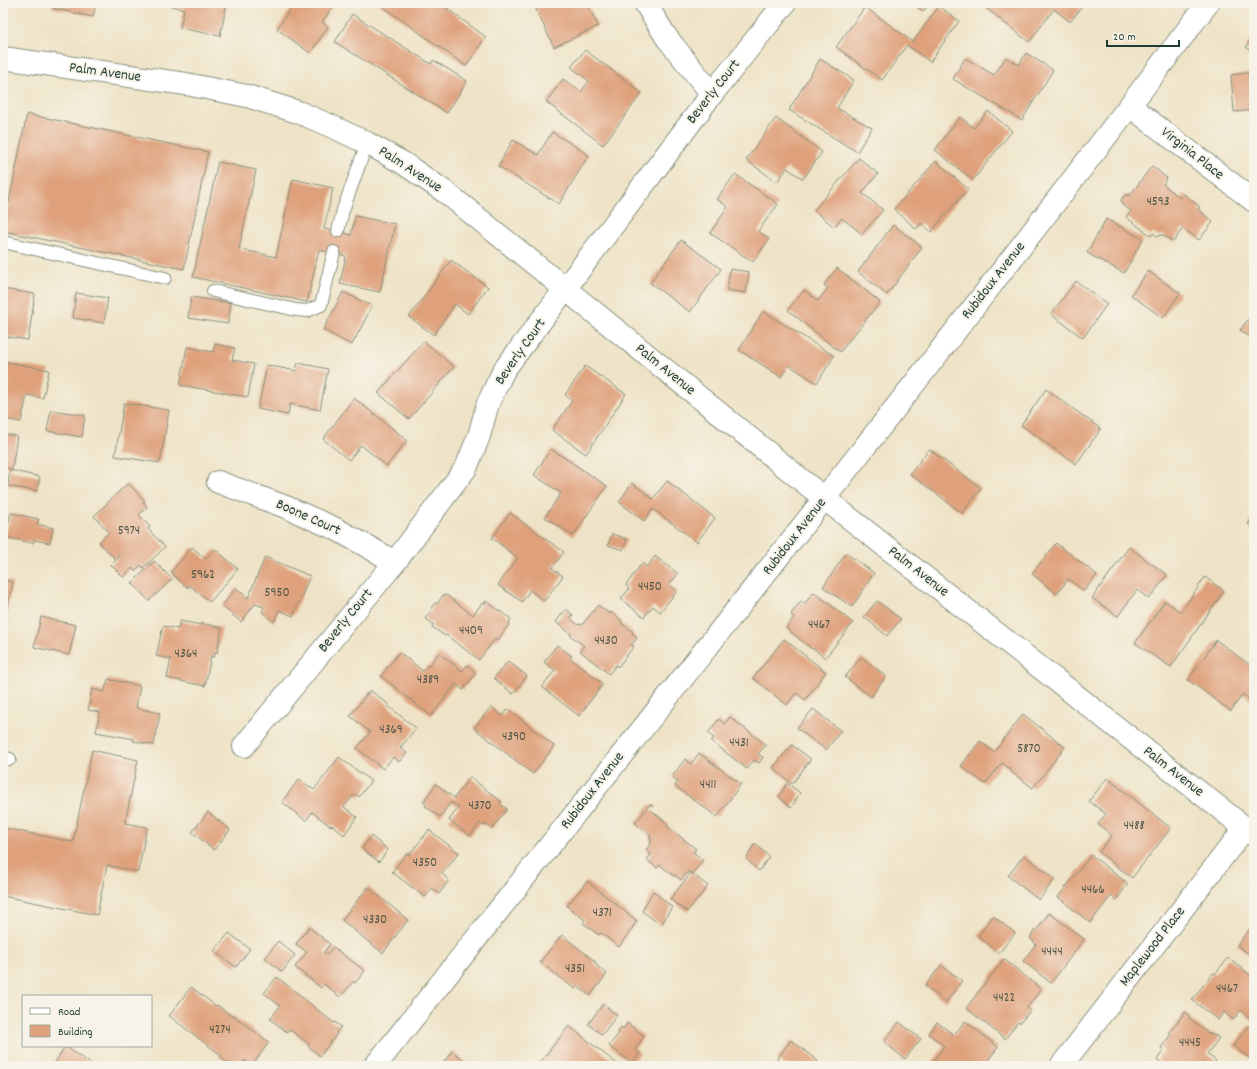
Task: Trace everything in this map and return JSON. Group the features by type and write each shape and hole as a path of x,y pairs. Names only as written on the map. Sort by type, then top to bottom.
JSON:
{"street":[{"path":"645,3 667,38 712,94"},
{"name":"Beverly Court","path":"244,746 395,562 466,468 479,436 488,403 504,370 712,94 785,3"},
{"name":"Rubidoux Avenue","path":"375,1066 825,499 1130,106 1208,3"},
{"name":"Palm Avenue","path":"3,58 186,84 247,96 298,112 331,126 367,143 403,163 448,194 825,499 1250,832"},
{"name":"Virginia Place","path":"1130,106 1254,201"},
{"name":"Boone Court","path":"218,482 286,507 336,529 395,562"},
{"name":"Maplewood Place","path":"1061,1066 1250,832"}],"lane":[{"path":"338,231 343,210 367,143"},
{"path":"3,242 165,278"},
{"path":"213,291 296,310 307,311 321,304 334,252"}],"building":[{"path":"53,3 96,3 93,17 52,8"},
{"path":"157,3 227,3 220,36 180,28 184,9"},
{"path":"295,3 335,3 322,22 328,27 310,53 277,29"},
{"path":"378,3 439,3 486,37 466,66"},
{"path":"533,3 587,3 598,26 554,47"},
{"path":"912,3 930,3 923,12"},
{"path":"983,3 1040,3 1042,5 1044,3 1085,3 1070,22 1054,9 1029,42 982,5"},
{"path":"939,6 959,21 930,62 907,45 882,80 836,47 865,7 913,42"},
{"path":"352,14 431,64 433,60 467,81 447,113 335,42"},
{"path":"1254,35 1254,53 1246,47"},
{"path":"585,50 642,93 603,145 546,102 563,79 581,92 589,81 571,67"},
{"path":"1026,53 1053,70 1022,120 953,79 965,58 994,75 1006,57 1019,65"},
{"path":"820,59 854,80 837,108 872,128 857,152 789,110"},
{"path":"1254,72 1254,110 1234,112 1231,75"},
{"path":"988,111 1012,131 973,180 935,150 960,117 974,128"},
{"path":"27,114 208,152 184,269 3,231"},
{"path":"776,118 822,152 803,179 787,168 777,182 746,160"},
{"path":"552,132 589,155 559,204 498,166 513,140 538,155"},
{"path":"859,158 878,174 862,193 883,210 862,234 842,218 834,227 814,210"},
{"path":"936,161 968,189 931,232 921,223 916,229 894,209"},
{"path":"218,162 256,170 239,249 276,257 293,179 333,188 324,229 351,235 355,216 395,224 380,292 340,284 346,256 319,250 307,302 193,277"},
{"path":"1152,166 1167,178 1163,184 1180,198 1184,194 1200,207 1198,209 1213,222 1199,240 1183,228 1173,242 1163,235 1157,236 1153,233 1151,236 1126,217 1131,211 1122,205 1121,200 1125,195 1130,195"},
{"path":"735,174 778,204 758,231 769,239 753,262 710,233 728,207 717,199"},
{"path":"1106,219 1143,239 1124,273 1087,253"},
{"path":"893,225 922,247 887,295 858,272"},
{"path":"681,240 721,269 690,312 650,283"},
{"path":"451,260 488,287 468,314 455,304 434,335 409,317"},
{"path":"837,268 880,302 840,352 788,310 804,290 818,301 828,288 824,285"},
{"path":"730,269 749,272 746,293 727,290"},
{"path":"1148,271 1180,293 1163,318 1131,295"},
{"path":"1076,281 1107,304 1083,338 1051,314"},
{"path":"3,289 35,294 28,340 3,336"},
{"path":"343,292 372,306 352,345 323,330"},
{"path":"76,293 108,298 104,323 73,318"},
{"path":"191,297 231,303 228,324 188,318"},
{"path":"763,311 834,356 817,383 789,365 781,377 739,350"},
{"path":"1254,312 1254,340 1240,330"},
{"path":"424,341 454,367 409,419 378,393"},
{"path":"215,344 235,348 232,360 254,364 248,397 180,385 187,347 213,352"},
{"path":"3,361 49,370 43,398 27,395 21,422 3,419"},
{"path":"298,363 328,369 320,410 290,404 288,415 258,409 267,365 296,371"},
{"path":"585,366 626,394 586,454 552,430 572,401 565,395"},
{"path":"1046,389 1101,429 1076,464 1021,425"},
{"path":"354,398 407,440 387,466 361,445 349,460 323,439"},
{"path":"124,403 169,410 160,463 115,456"},
{"path":"51,410 85,415 82,437 47,431"},
{"path":"3,434 17,436 12,469 3,467"},
{"path":"551,449 607,486 573,536 545,517 561,493 534,475"},
{"path":"929,449 981,488 962,513 910,474"},
{"path":"10,470 40,477 37,491 8,486"},
{"path":"667,481 715,518 697,542 653,509 644,521 619,502 632,483 653,499"},
{"path":"128,483 145,501 143,502 147,507 139,515 150,527 148,529 165,547 143,568 141,565 135,571 132,568 123,577 111,565 120,556 119,555 115,559 99,542 109,532 94,516"},
{"path":"11,513 39,519 37,524 53,528 50,543 34,540 33,543 5,537"},
{"path":"510,513 564,552 552,568 563,576 544,601 530,590 522,602 498,585 518,558 492,538"},
{"path":"1254,517 1254,530 1248,524"},
{"path":"612,534 627,539 623,550 608,545"},
{"path":"1056,543 1097,575 1084,591 1068,579 1057,594 1032,574"},
{"path":"192,547 206,559 215,549 238,569 210,602 189,585 188,588 171,572"},
{"path":"1129,547 1167,575 1149,599 1137,590 1118,616 1092,598"},
{"path":"846,553 874,573 852,607 823,587"},
{"path":"655,556 678,574 669,585 677,591 660,612 653,606 644,617 621,599 629,589 626,585 642,563 647,567"},
{"path":"265,557 310,576 293,616 279,610 274,622 262,612 264,607 255,604 241,622 222,606 236,588 248,598"},
{"path":"154,561 172,579 149,601 132,583"},
{"path":"1205,577 1224,591 1171,667 1135,643 1165,601 1181,612"},
{"path":"3,580 13,582 5,617 3,616"},
{"path":"814,592 853,623 825,658 786,628 794,617 791,614 801,601 804,604"},
{"path":"443,595 446,595 473,615 483,602 485,604 486,601 511,619 509,622 510,623 497,641 495,639 479,660 446,635 445,636 432,627 433,624 425,618 433,609 431,608 435,603 437,604"},
{"path":"877,601 901,619 887,636 864,617"},
{"path":"598,605 610,614 611,612 622,621 621,623 633,632 632,633 637,638 631,645 634,646 618,667 616,665 609,674 580,651 584,646 556,622 566,609 573,615 570,618 578,625 582,625"},
{"path":"41,617 76,625 69,655 34,647"},
{"path":"180,621 201,625 201,623 222,628 217,653 215,652 214,657 211,656 205,686 167,678 171,659 156,656 163,626 178,629"},
{"path":"784,639 826,672 805,700 796,693 787,705 753,678"},
{"path":"1216,640 1254,668 1254,703 1243,694 1231,711 1188,680"},
{"path":"557,645 572,656 570,658 603,684 579,716 542,687 555,670 544,662"},
{"path":"399,652 423,671 439,653 462,671 467,665 476,673 463,690 456,684 431,716 381,676"},
{"path":"861,657 886,676 871,697 845,677"},
{"path":"508,661 527,676 513,694 494,678"},
{"path":"108,679 140,686 136,708 160,713 154,745 133,741 134,739 96,732 100,712 88,710 92,689 104,692"},
{"path":"370,690 416,728 400,748 407,753 399,762 393,757 383,769 357,748 370,732 350,716"},
{"path":"491,707 503,716 508,709 554,746 533,774 474,728"},
{"path":"813,709 841,731 826,750 797,728"},
{"path":"1023,714 1065,747 1033,788 1010,771 1011,770 1002,763 985,784 961,766 980,741 994,752"},
{"path":"730,717 766,745 758,754 763,757 759,763 754,760 747,769 711,741 714,738 708,733 719,719 724,724"},
{"path":"792,745 811,759 792,784 773,768"},
{"path":"92,750 138,760 125,823 147,827 138,872 107,865 97,915 3,896 3,828 73,842"},
{"path":"699,753 741,784 717,817 675,786 678,781 672,777 685,759 691,764"},
{"path":"339,757 371,781 359,797 356,794 355,796 354,795 344,807 357,817 344,835 312,812 306,821 282,802 299,779 314,790"},
{"path":"470,777 502,802 500,804 507,809 492,829 485,824 483,826 480,823 470,836 449,820 459,807 451,802 440,817 425,806 426,805 423,802 436,784 454,798"},
{"path":"1107,778 1171,828 1132,878 1099,852 1112,836 1098,824 1106,814 1089,801"},
{"path":"787,783 800,793 791,808 779,797"},
{"path":"650,804 654,807 651,810 668,824 667,826 696,849 693,852 703,860 692,874 689,871 681,880 660,865 657,868 647,860 651,854 646,850 651,843 650,835 635,823"},
{"path":"208,812 230,830 214,850 192,832"},
{"path":"429,830 459,853 442,874 449,880 439,894 432,888 425,897 392,872 407,853 409,855"},
{"path":"371,836 388,850 379,862 362,849"},
{"path":"755,843 769,857 759,871 746,859"},
{"path":"1024,855 1055,879 1039,900 1008,876"},
{"path":"1091,855 1128,884 1116,900 1111,896 1090,923 1058,897"},
{"path":"691,873 708,886 687,912 670,899"},
{"path":"587,881 637,921 619,947 601,933 599,935 583,923 585,920 567,906"},
{"path":"368,887 408,920 383,953 342,920"},
{"path":"653,891 672,907 661,925 642,911"},
{"path":"1049,913 1084,939 1051,983 1023,961 1036,944 1030,938 1032,934 1035,930 1036,931"},
{"path":"993,916 1015,933 999,953 978,936"},
{"path":"1254,924 1254,958 1237,945"},
{"path":"309,927 330,944 324,952 327,955 333,947 365,971 340,997 324,984 321,988 295,967 307,952 296,944"},
{"path":"229,933 250,949 236,967 214,951"},
{"path":"562,935 596,962 595,964 607,974 590,996 577,986 575,989 540,962"},
{"path":"278,941 295,955 282,972 265,958"},
{"path":"1228,958 1254,978 1253,1021 1241,1010 1233,1020 1224,1012 1218,1020 1192,1000 1213,973 1215,974"},
{"path":"1004,959 1041,989 1027,1008 1030,1011 1020,1023 1018,1022 1005,1039 966,1008"},
{"path":"941,965 962,981 946,1002 925,986"},
{"path":"277,977 341,1027 320,1056 308,1046 309,1044 289,1029 287,1032 270,1019 280,1006 264,993"},
{"path":"191,987 269,1042 252,1066 245,1060 241,1066 231,1066 220,1057 221,1055 169,1016"},
{"path":"603,1004 617,1015 602,1035 588,1024"},
{"path":"1185,1012 1190,1016 1189,1018 1211,1035 1211,1033 1219,1038 1207,1054 1216,1061 1211,1066 1165,1066 1157,1060 1164,1050 1161,1048 1171,1034 1169,1033"},
{"path":"965,1021 998,1047 984,1066 930,1066 944,1046 929,1034 937,1022 954,1035"},
{"path":"899,1022 921,1039 905,1059 884,1042"},
{"path":"627,1023 644,1036 635,1049 640,1053 632,1063 609,1046 619,1033 618,1032 621,1027 623,1029"},
{"path":"1249,1025 1254,1029 1254,1055 1251,1059 1233,1046"},
{"path":"569,1026 616,1063 613,1066 537,1066"},
{"path":"791,1040 818,1061 814,1066 786,1066 777,1059"},
{"path":"64,1047 91,1064 89,1066 53,1066"},
{"path":"452,1051 471,1066 441,1066"}]}
